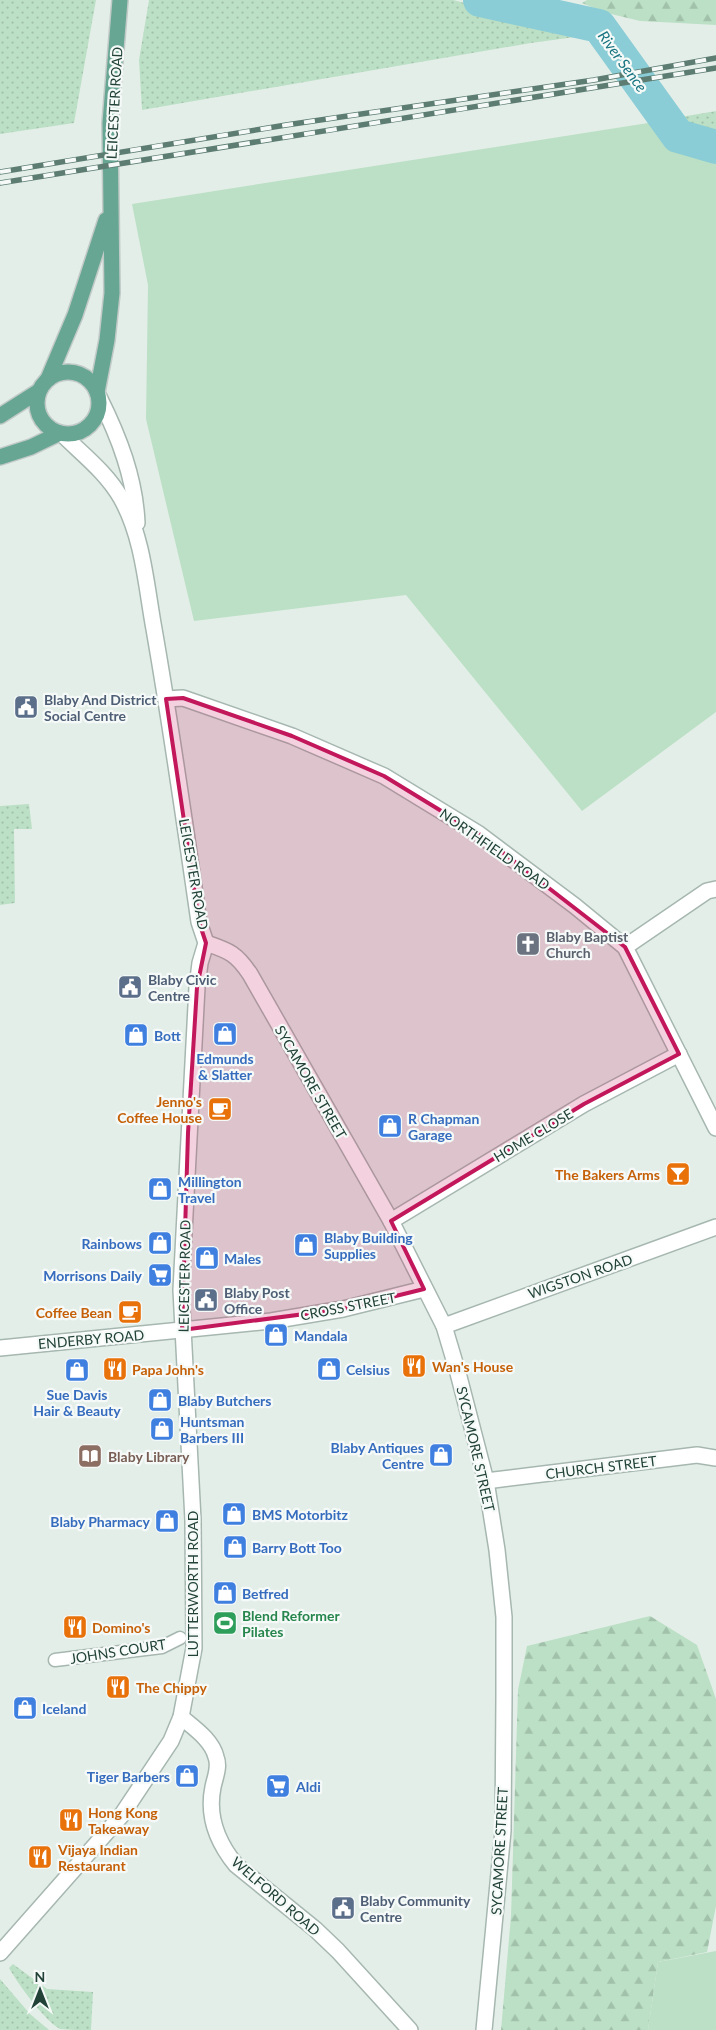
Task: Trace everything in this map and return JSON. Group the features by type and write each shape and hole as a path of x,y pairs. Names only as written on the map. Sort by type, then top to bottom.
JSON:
{"main road":[{"name":"LEICESTER ROAD","path":"98,395 111,314 110,123 120,0"},
{"name":"LEICESTER ROAD","path":"43,385 84,290 110,206"},
{"path":"0,416 56,374 76,372 92,383 98,395 99,408 96,417 82,431 72,434 50,429 42,421 38,412 37,402 43,385"},
{"path":"0,457 31,447 61,433"}],"street":[{"name":"LEICESTER ROAD","path":"98,395 114,427 130,474 136,508 138,539 166,699 199,922 206,943 200,963 198,979 189,1114 181,1290 187,1391"},
{"name":"LEICESTER ROAD","path":"61,433 115,488 128,511 138,539"},
{"name":"NORTHFIELD ROAD","path":"166,699 183,698 292,736 384,776 479,834 575,906 625,947 716,1128"},
{"path":"625,947 708,891 716,889"},
{"name":"SYCAMORE STREET","path":"206,943 227,950 240,959 391,1221 444,1326 486,1481 497,1550 504,1617 504,1696 503,1831 484,2030"},
{"name":"HOME CLOSE","path":"391,1221 584,1104 678,1054"},
{"name":"WIGSTON ROAD","path":"444,1326 716,1227"},
{"name":"CROSS STREET","path":"182,1330 271,1321 343,1309 424,1289"},
{"name":"ENDERBY ROAD","path":"0,1348 182,1330"},
{"name":"LUTTERWORTH ROAD","path":"0,1953 122,1816 170,1741 181,1717 194,1648 195,1579 187,1391"},
{"name":"CHURCH STREET","path":"486,1481 697,1455 716,1458"},
{"name":"JOHNS COURT","path":"55,1660 162,1647 180,1638"},
{"name":"WELFORD ROAD","path":"181,1717 208,1741 217,1758 217,1771 211,1804 218,1838 226,1852 236,1865 332,1945 410,2030"}],"highlighted area":[{"path":"183,698 292,736 384,776 479,834 625,947 679,1054 584,1104 391,1221 424,1289 343,1309 182,1330 188,1133 197,987 206,943 199,922 166,699"}],"green space":[{"path":"0,0 96,0 74,123 0,134"},
{"path":"149,0 453,0 492,10 554,21 575,37 142,110 139,60"},
{"path":"587,0 716,0 716,25 640,21 603,12 582,3"},
{"path":"716,111 716,137 680,127 669,119"},
{"path":"648,123 701,148 716,152 716,712 582,811 406,595 194,621 146,419 148,285 132,204"},
{"path":"29,804 32,829 14,829 15,903 0,905 0,806"},
{"path":"650,1616 697,1645 716,1699 716,1906 707,1952 658,1962 648,2030 501,2030 511,1916 518,1690 527,1646"},
{"path":"716,1951 716,2030 648,2030 658,1962"},
{"path":"13,1964 47,1989 93,1992 91,2030 60,2029 54,2024 39,2010 19,1983 9,1968"},
{"path":"0,1979 30,2014 49,2030 0,2030"}],"waterway":[{"name":"River Sence","path":"480,0 599,26 678,136 716,147"}],"railway":[{"path":"0,172 286,125 594,80 716,58"},
{"path":"0,183 716,68"}],"place":[{"name":"Blaby And District Social Centre","path":"26,707"},
{"name":"Blaby Baptist Church","path":"528,944"},
{"name":"Blaby Civic Centre","path":"130,987"},
{"name":"Edmunds & Slatter","path":"225,1034"},
{"name":"Bott","path":"136,1035"},
{"name":"Jenno's Coffee House","path":"220,1109"},
{"name":"R Chapman Garage","path":"390,1126"},
{"name":"The Bakers Arms","path":"678,1174"},
{"name":"Millington Travel","path":"160,1189"},
{"name":"Rainbows","path":"160,1243"},
{"name":"Blaby Building Supplies","path":"306,1245"},
{"name":"Males","path":"207,1258"},
{"name":"Morrisons Daily","path":"160,1275"},
{"name":"Blaby Post Office","path":"206,1300"},
{"name":"Coffee Bean","path":"130,1312"},
{"name":"Mandala","path":"276,1335"},
{"name":"Wan's House","path":"414,1366"},
{"name":"Papa John's","path":"115,1369"},
{"name":"Celsius","path":"329,1369"},
{"name":"Sue Davis Hair & Beauty","path":"77,1370"},
{"name":"Blaby Butchers","path":"160,1400"},
{"name":"Huntsman Barbers III","path":"162,1429"},
{"name":"Blaby Antiques Centre","path":"441,1455"},
{"name":"Blaby Library","path":"90,1456"},
{"name":"BMS Motorbitz","path":"234,1514"},
{"name":"Blaby Pharmacy","path":"167,1521"},
{"name":"Barry Bott Too","path":"235,1547"},
{"name":"Betfred","path":"225,1593"},
{"name":"Blend Reformer Pilates","path":"225,1623"},
{"name":"Domino's","path":"75,1627"},
{"name":"The Chippy","path":"118,1687"},
{"name":"Iceland","path":"25,1708"},
{"name":"Tiger Barbers","path":"187,1776"},
{"name":"Aldi","path":"278,1786"},
{"name":"Hong Kong Takeaway","path":"71,1820"},
{"name":"Vijaya Indian Restaurant","path":"40,1857"},
{"name":"Blaby Community Centre","path":"343,1908"}]}
